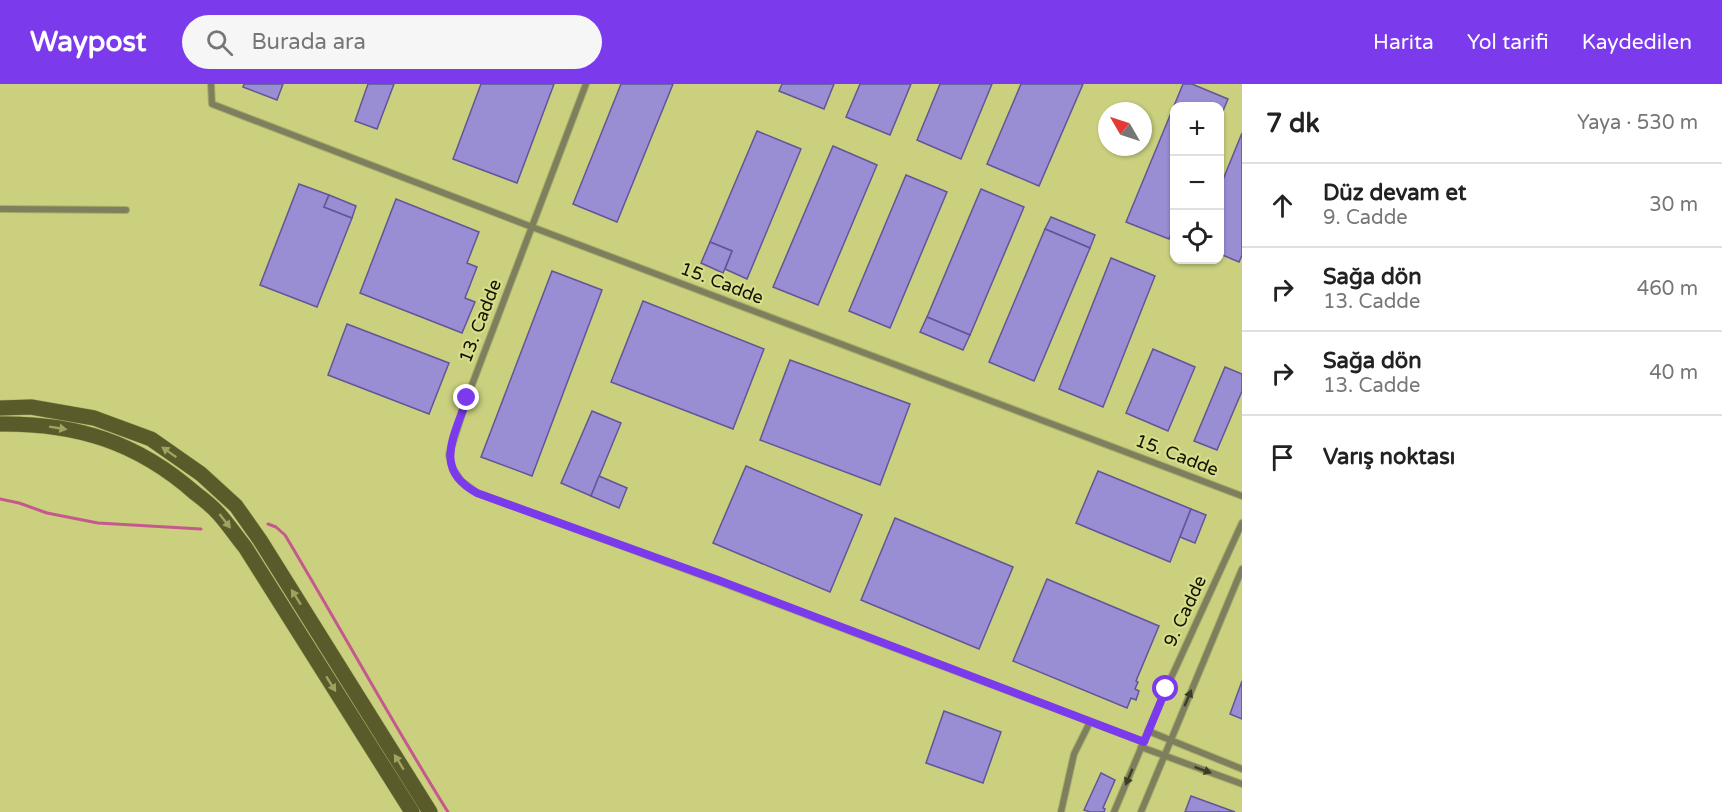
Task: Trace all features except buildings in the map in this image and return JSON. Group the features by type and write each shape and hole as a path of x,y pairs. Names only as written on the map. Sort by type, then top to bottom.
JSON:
{"street":[{"path":"0,408 31,407 94,418 151,439 201,474 236,506 260,540 430,812"},
{"path":"0,424 35,424 86,432 130,449 179,479 218,512 244,547 412,812"}],"lane":[{"name":"15. Cadde","path":"211,84 212,104 532,228 1242,496"},
{"path":"532,228 586,84"},
{"path":"0,208 126,210"},
{"name":"13. Cadde","path":"532,228 467,398 448,455 453,469 466,486 477,493 718,580 1090,722 1164,756"},
{"name":"9. Cadde","path":"1114,812 1242,523"},
{"name":"9. Cadde","path":"1141,812 1242,569"},
{"path":"1061,812 1074,754 1090,722"},
{"path":"1148,731 1242,769"},
{"path":"1164,756 1242,784"}],"waterway":[{"path":"0,499 47,513 98,523 201,529"},
{"path":"268,524 276,527 285,535 448,812"}],"route":[{"path":"467,398 448,455 461,481 477,493 718,580 1144,742 1166,689"}]}
